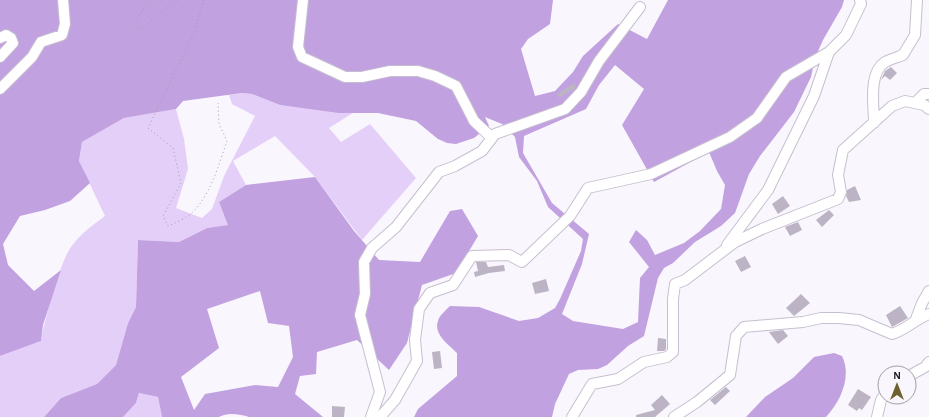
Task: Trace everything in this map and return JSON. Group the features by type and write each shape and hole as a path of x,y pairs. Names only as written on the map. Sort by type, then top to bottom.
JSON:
{"street":[{"path":"0,89 32,57 41,42 62,35 65,24 63,0"},
{"path":"303,0 298,47 302,57 345,77 362,77 390,71 418,71 435,76 456,86 474,121 492,138"},
{"path":"380,417 395,400 417,360 415,340 419,309 430,293 453,285 472,256 509,255 522,262 570,216 588,188 651,174 730,137 757,118 786,77 829,52 846,35 860,4 860,0"},
{"path":"874,123 874,82 877,73 884,63 903,56 915,35 917,0"},
{"path":"371,417 380,392 360,315 365,294 364,262 372,248 396,227 439,172 456,166 482,151 495,134 565,109 581,92 599,61 640,7"},
{"path":"0,38 6,35 11,38 13,43 0,57"},
{"path":"720,253 768,190 814,96 829,52"},
{"path":"915,103 924,94 929,94"},
{"path":"572,417 592,384 618,379 644,362 667,357 673,352 672,299 675,284 685,280 735,242 762,229 838,199 841,192 838,175 843,150 892,106 905,100 924,105 929,109"},
{"path":"916,319 922,303 929,292"},
{"path":"674,417 697,402 730,375 736,336 744,327 803,322 821,318 839,318 859,320 892,334 906,329 916,319 929,314"},
{"path":"917,371 929,362"},
{"path":"917,374 929,373"},
{"path":"877,417 880,405"}],"path":[{"path":"153,0 142,10 134,25 142,31 155,16 178,0"},
{"path":"204,0 194,33 148,128 173,148 181,183 163,216 168,226 188,215 205,195 218,167 227,141 219,124 218,103"}],"shaded area":[{"path":"0,0 553,0 550,24 528,39 521,49 535,96 555,91 573,72 583,56 618,24 647,39 668,0 844,0 842,7 823,40 815,58 811,77 794,112 760,156 749,174 735,213 721,226 695,242 673,263 664,268 658,278 644,336 628,346 607,365 598,369 578,370 569,374 555,404 552,417 414,417 418,409 457,376 457,353 440,335 437,326 441,315 450,306 479,307 519,321 538,318 555,308 581,251 583,239 548,207 537,181 519,157 515,137 502,124 485,117 489,126 474,138 456,144 447,143 438,139 416,121 378,113 339,113 280,105 252,94 242,93 183,101 176,109 124,118 82,142 79,161 90,183 70,201 45,210 20,216 3,244 8,265 34,291 61,270 43,325 41,341 0,356","holes":["615,65 644,89 622,125 654,182 709,152 725,185 721,209 700,231 684,243 655,255 647,240 636,230 629,242 649,267 640,278 638,322 623,329 573,321 562,314 582,264 589,234 552,203 523,153 524,136 586,109 599,85"]},
{"path":"242,93 252,94 280,105 353,113 329,128 341,142 370,124 416,178 362,240 315,177 275,136 233,161 246,185 219,202 229,225 207,228 179,242 138,240 136,307 128,323 116,365 97,384 61,398 44,417 0,417 0,356 41,341 53,292 62,265 71,247 78,238 105,216 79,161 82,142 124,118 176,109 184,139 188,169 176,208 202,218 212,209 224,176 255,116 232,104 229,95"},
{"path":"315,177 354,231 379,260 420,262 450,211 462,209 478,236 456,273 422,285 407,343 389,370 357,340 317,352 316,374 300,376 295,394 323,417 249,417 226,414 219,417 162,417 158,397 139,393 136,403 123,417 44,417 61,398 97,384 116,365 128,323 136,307 138,240 179,242 207,228 228,225 219,202 246,185","holes":["260,291 268,323 289,326 293,357 278,387 255,385 205,394 194,410 181,377 219,348 207,309"]},
{"path":"834,353 842,356 846,372 845,380 836,404 826,417 746,417 765,397 793,378 814,357"},
{"path":"139,393 158,397 162,417 123,417 136,403"}],"building":[{"path":"891,67 897,73 890,80 885,76 881,80 885,71"},
{"path":"574,83 576,88 559,98 557,94"},
{"path":"855,186 861,200 849,202 846,196 847,190"},
{"path":"783,196 790,206 778,214 772,204"},
{"path":"829,210 834,215 822,227 816,220"},
{"path":"798,222 802,230 790,236 785,227"},
{"path":"745,256 751,267 741,272 735,261"},
{"path":"476,262 486,262 488,267 504,265 505,271 475,277 474,272 478,271"},
{"path":"546,279 549,291 535,294 532,283"},
{"path":"801,294 810,303 794,316 786,308"},
{"path":"900,306 908,318 892,327 886,315"},
{"path":"783,330 788,336 778,344 769,332"},
{"path":"658,338 666,339 666,349 664,351 657,351"},
{"path":"440,351 442,368 434,369 432,352"},
{"path":"726,387 730,391 715,405 710,400"},
{"path":"858,389 871,397 862,410 859,408 857,411 848,405"},
{"path":"662,395 670,404 655,417 636,417 636,415 655,410 651,405"},
{"path":"332,406 345,407 344,417 332,417"}]}
